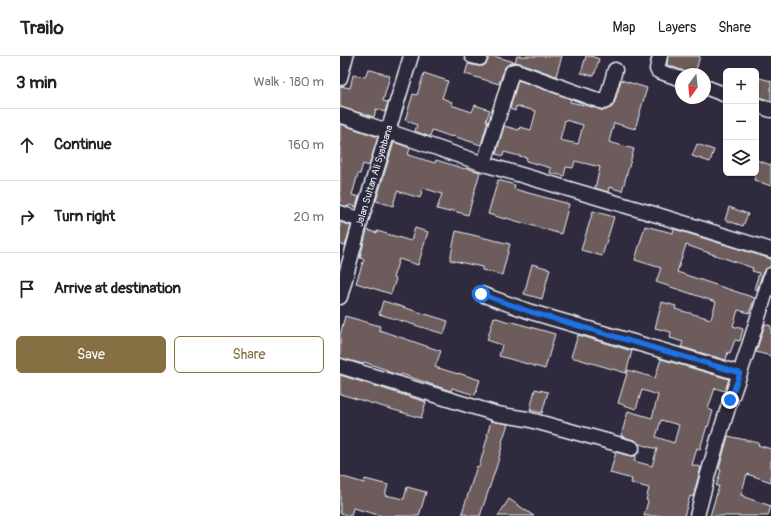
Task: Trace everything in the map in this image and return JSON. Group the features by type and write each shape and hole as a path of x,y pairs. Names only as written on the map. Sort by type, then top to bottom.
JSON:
{"street":[{"path":"340,78 346,56"},
{"name":"Jalan Sultan Ali Syahbana","path":"340,297 361,220 411,56"},
{"path":"660,56 656,68 658,71 675,77"},
{"path":"484,164 512,72 517,71 603,102 606,101 614,70"},
{"path":"711,89 723,94"},
{"path":"759,106 771,110"},
{"path":"340,115 484,164 771,250"},
{"path":"340,213 361,220"},
{"path":"697,516 730,400 771,275"},
{"path":"481,294 531,312 740,373"},
{"path":"340,366 497,414 527,419 632,448"}],"building":[{"path":"488,56 515,62 510,63 505,67 499,84 465,74 468,64 483,66 488,60"},
{"path":"517,56 562,56 556,76 515,62"},
{"path":"586,56 599,59 594,76 581,73"},
{"path":"668,56 700,56 697,68 676,68 667,65"},
{"path":"368,69 390,76 383,101 388,102 385,112 376,109 374,117 340,107 340,86 350,88 353,75 365,77"},
{"path":"424,73 448,81 442,98 452,102 451,105 472,112 475,105 490,110 481,145 432,130 430,137 415,131 417,125 405,120 413,94 417,95"},
{"path":"760,78 771,81 771,101 759,97"},
{"path":"518,80 571,99 570,102 601,110 606,110 612,107 621,80 647,88 635,129 614,123 609,142 634,149 622,191 609,187 608,192 595,188 600,167 575,161 573,168 566,167 564,176 550,173 551,168 526,161 527,158 504,152 503,156 496,154 504,126 519,130 520,127 531,130 536,111 516,106 515,111 510,109","holes":["565,120 583,125 578,144 560,140"]},
{"path":"340,124 378,137 369,166 363,164 360,174 358,174 352,195 359,197 356,207 340,205"},
{"path":"394,142 410,148 408,155 435,163 436,160 480,172 468,215 450,210 449,212 437,209 442,194 423,188 420,198 397,191 393,206 376,201"},
{"path":"697,144 714,150 710,162 692,156"},
{"path":"759,161 771,165 771,186 754,180 755,176 759,176"},
{"path":"498,180 515,185 514,189 569,204 561,234 488,214"},
{"path":"729,207 748,214 743,226 725,220"},
{"path":"593,211 614,217 602,256 581,250"},
{"path":"340,222 351,226 345,246 340,244"},
{"path":"645,226 673,233 674,229 771,259 771,267 763,272 757,290 754,289 759,273 752,271 753,268 686,245 677,272 755,298 749,313 738,310 733,326 743,329 740,341 735,340 730,353 728,352 726,360 681,347 683,342 670,338 671,332 655,328 662,302 676,306 675,309 711,319 716,302 656,282 661,268 635,260"},
{"path":"415,228 428,232 418,265 399,259 393,278 396,279 391,294 356,283 364,259 360,258 367,230 377,233 377,231 411,241"},
{"path":"456,231 510,244 502,275 482,270 482,267 450,260"},
{"path":"532,264 550,269 542,299 524,294"},
{"path":"383,301 448,321 444,334 379,314"},
{"path":"345,316 380,326 379,330 441,351 435,367 480,380 475,395 452,388 451,391 401,374 400,376 364,362 363,364 340,358 340,335"},
{"path":"494,317 555,334 545,369 499,356 502,345 487,340"},
{"path":"765,324 771,326 771,356 756,352"},
{"path":"578,335 632,351 626,373 571,357"},
{"path":"661,359 729,379 725,391 715,388 708,409 713,411 700,449 697,448 692,465 701,467 693,497 690,496 684,516 644,516 648,501 646,500 649,488 631,483 632,479 610,473 616,452 630,456 636,455 634,461 652,466 657,449 639,444 634,440 621,436 628,411 652,418 658,395 642,390 636,409 618,403 628,370 655,378","holes":["661,420 679,425 674,443 656,437"]},
{"path":"340,375 426,402 421,418 340,394"},
{"path":"535,389 548,392 542,413 530,410"},
{"path":"491,421 508,424 497,465 480,516 470,516 462,513 477,466 479,467"},
{"path":"728,436 759,443 758,445 771,449 771,482 747,474 741,495 771,506 768,516 710,516 719,486 716,486 721,470 719,469"},
{"path":"340,476 364,483 365,479 388,485 385,495 404,499 407,487 426,492 419,516 382,516 353,508 351,516 340,513"},
{"path":"509,499 534,516 498,516"}],"route":[{"path":"481,294 531,312 740,373 730,400"}]}
